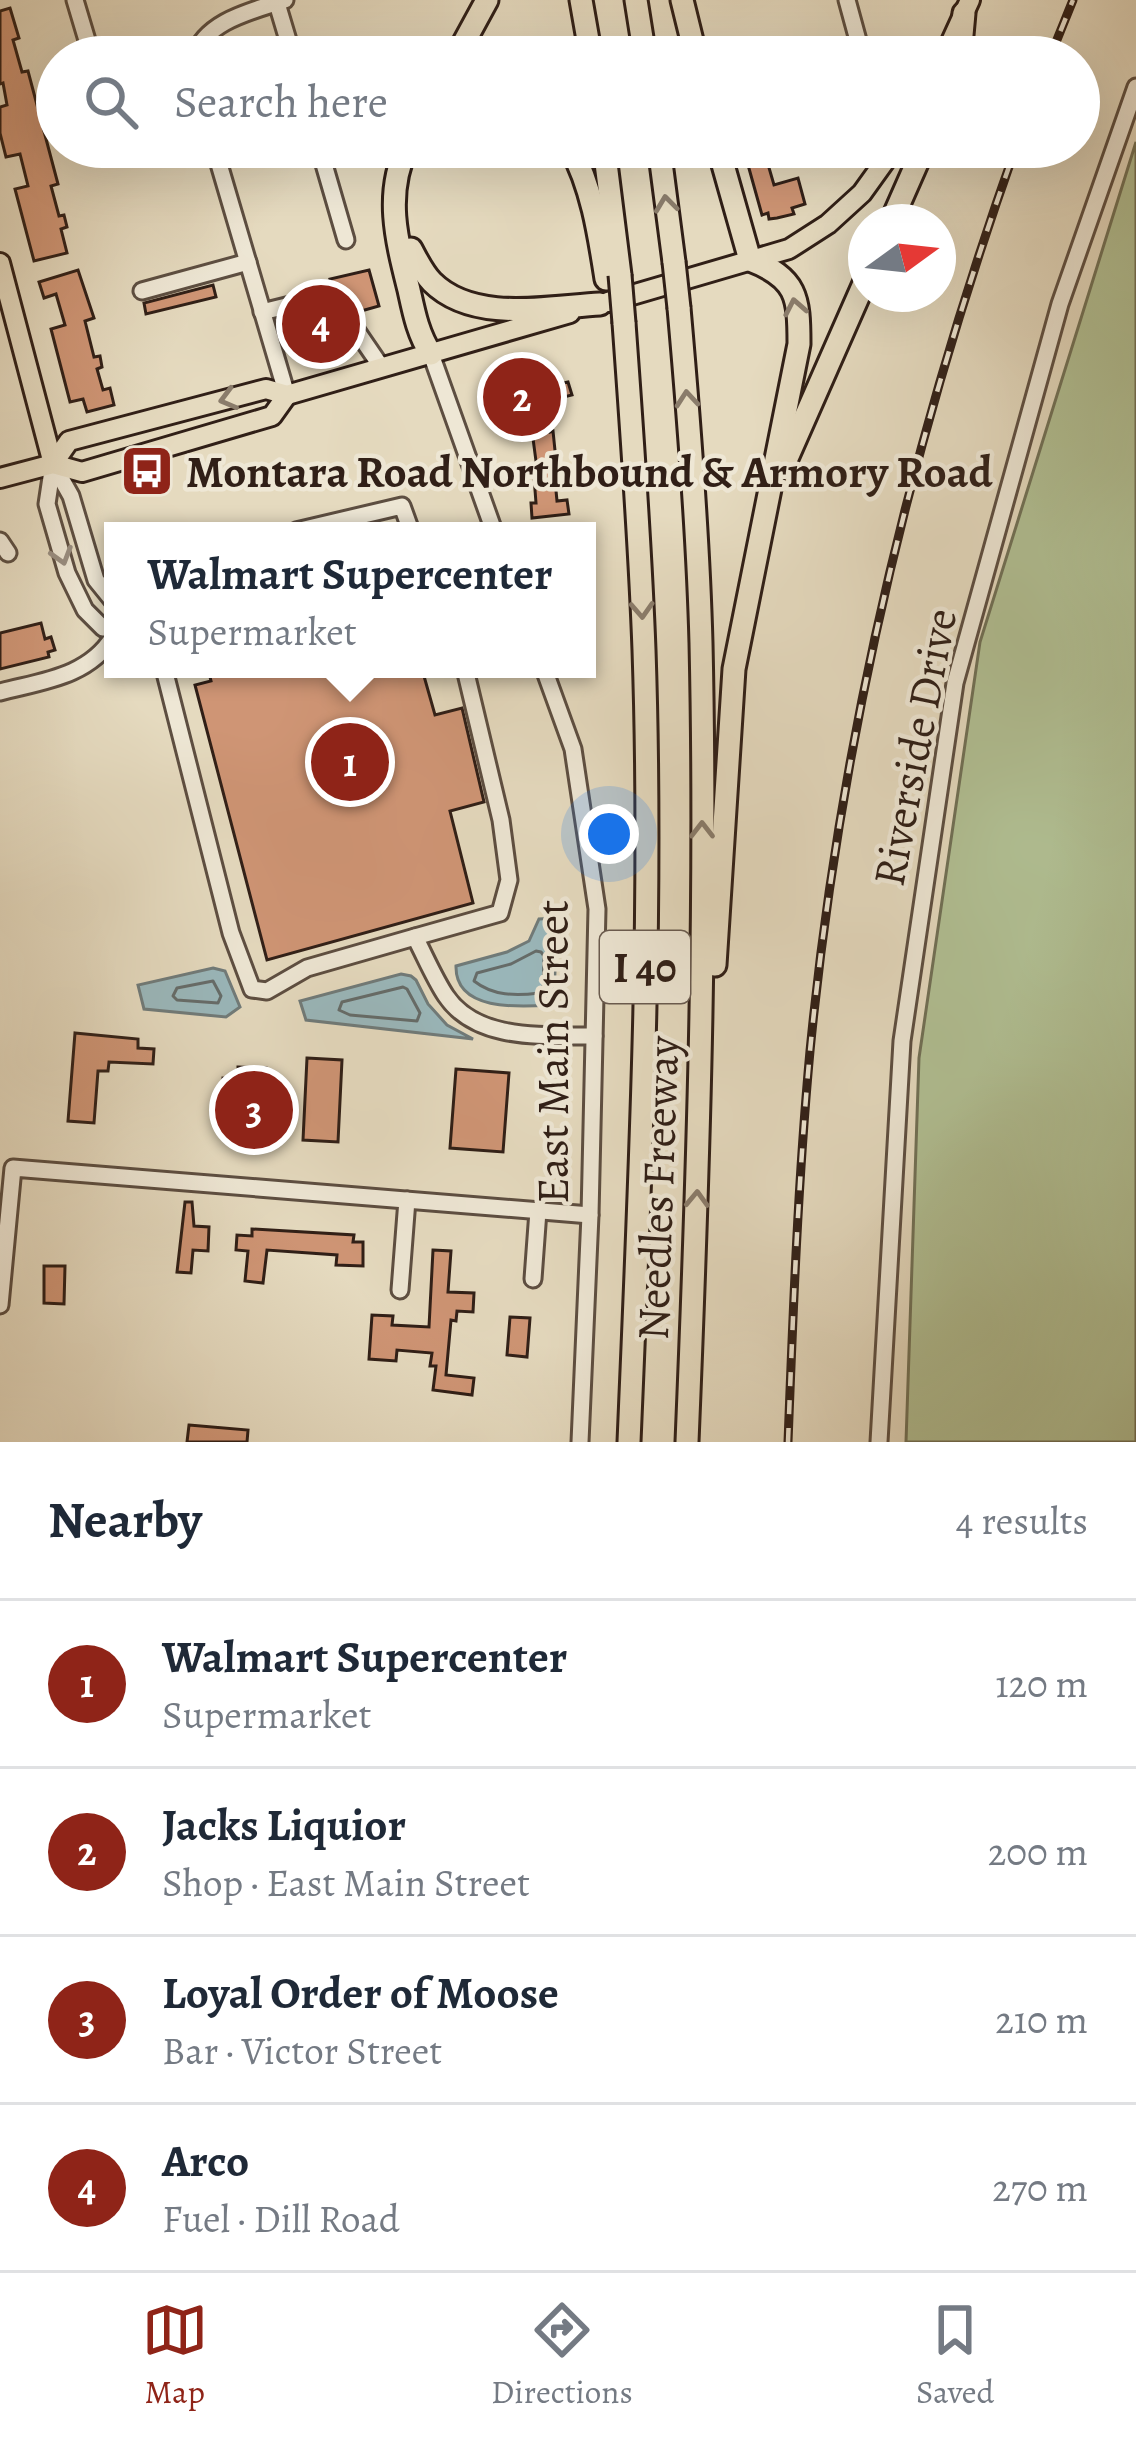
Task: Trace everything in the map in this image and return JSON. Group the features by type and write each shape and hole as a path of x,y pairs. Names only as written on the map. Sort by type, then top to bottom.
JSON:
{"highway":[{"path":"467,36 487,0"},
{"path":"581,0 587,36"},
{"path":"636,0 642,36"},
{"path":"682,0 691,36"},
{"path":"963,36 967,6"},
{"path":"400,168 393,213 397,242 420,337 431,354"},
{"path":"411,168 405,199 431,354"},
{"path":"579,168 613,277"},
{"name":"Needles Freeway","path":"605,168 637,493 644,654 645,931 629,1442"},
{"name":"Needles Freeway","path":"661,168 679,308 701,642 699,1157 688,1442"},
{"path":"699,1157 734,669 799,344 799,307 790,284 775,269 750,260 724,168"},
{"path":"899,204 915,168"},
{"path":"411,249 432,282 470,303 518,309 600,304"},
{"path":"767,504 851,312"}],"main road":[{"path":"953,36 967,6"},
{"path":"53,464 70,441 266,388 287,395 788,249 828,224 862,193 880,168"},
{"path":"0,263 53,464"},
{"path":"0,478 53,464 82,472 272,416 287,395"}],"street":[{"path":"75,0 86,36"},
{"path":"847,0 857,36"},
{"path":"206,36 229,20 279,1 288,36"},
{"name":"Riverside Drive","path":"879,1442 902,1041 955,682 1060,304 1136,87"},
{"path":"220,168 287,395"},
{"path":"325,168 346,240"},
{"path":"142,291 248,262"},
{"path":"262,312 315,299 354,327 382,368"},
{"path":"431,354 491,522"},
{"path":"53,464 71,496 95,580 104,590"},
{"path":"53,464 47,504 67,573 86,610 104,628"},
{"path":"334,522 402,506 408,522"},
{"path":"0,692 81,670 104,652"},
{"path":"166,678 226,914 252,989 267,991 307,968 500,913 508,880 501,820 467,678"},
{"name":"East Main Street","path":"547,678 573,749 597,909 580,1442"},
{"path":"416,938 448,1000 479,1025 530,1035 594,1036"},
{"path":"0,1305 13,1168 590,1215"},
{"path":"400,1290 407,1200"},
{"path":"533,1280 538,1211"}],"green space":[{"path":"1136,142 1136,1442 906,1442 919,1058 980,642"}],"water":[{"path":"557,918 552,1005 492,1004 466,992 456,966 507,952 529,941 539,919"},
{"path":"213,968 225,971 240,1007 226,1017 144,1009 138,985"},
{"path":"401,974 416,980 428,1004 447,1025 473,1039 306,1020 300,1001"}],"building":[{"path":"10,8 19,38 13,40 36,101 36,168 54,168 58,184 51,186 67,227 61,229 67,253 34,261 15,189 28,186 20,154 6,157 0,133 0,107 7,105 0,84 0,11"},
{"path":"749,168 769,168 774,185 798,178 805,204 792,208 794,214 769,219 768,213 762,215"},
{"path":"78,270 94,318 85,321 94,357 100,356 102,367 97,369 103,390 110,388 114,405 87,412 83,399 70,402 51,329 65,325 56,294 44,298 39,282"},
{"path":"369,270 379,306 354,313 336,299 330,279"},
{"path":"213,285 216,297 146,314 144,303"},
{"path":"535,372 539,388 568,382 572,395 543,402 553,431 557,501 567,500 569,514 532,518 534,477 538,476 530,416 508,422 498,382"},
{"path":"41,623 45,639 51,637 55,650 48,652 49,657 0,669 0,633"},
{"path":"425,678 435,715 462,708 484,802 450,811 473,903 267,960 195,685"},
{"path":"75,1033 138,1039 138,1048 154,1049 153,1064 109,1062 108,1071 98,1071 94,1123 68,1121"},
{"path":"307,1058 342,1060 338,1142 303,1140"},
{"path":"238,1067 266,1068 263,1137 231,1136 232,1108 222,1108 223,1078 238,1079"},
{"path":"456,1069 509,1073 503,1152 450,1148"},
{"path":"185,1202 192,1202 194,1226 209,1227 208,1251 193,1250 191,1273 177,1272"},
{"path":"252,1229 354,1235 353,1242 363,1242 363,1266 336,1265 337,1255 267,1250 263,1283 245,1281 248,1251 236,1250 237,1235 252,1236"},
{"path":"433,1250 451,1251 448,1292 474,1293 473,1312 457,1311 456,1321 451,1320 446,1375 474,1378 472,1395 433,1390 436,1366 430,1366 432,1353 397,1350 396,1361 369,1359 372,1315 393,1316 392,1325 429,1327"},
{"path":"44,1266 65,1266 64,1304 44,1303"},
{"path":"510,1317 530,1318 527,1357 507,1355"},
{"path":"189,1425 248,1430 247,1442 187,1442"}],"railway":[{"path":"1058,36 1073,0"},
{"path":"788,1442 810,1051 840,820 885,592 913,479 1009,168"}],"place":[{"name":"Arco","path":"321,324"},
{"name":"Jacks Liquior","path":"522,397"},
{"name":"Montara Road Northbound & Armory Road","path":"147,471"},
{"name":"Walmart Supercenter","path":"350,762"},
{"name":"Loyal Order of Moose","path":"254,1110"}]}
